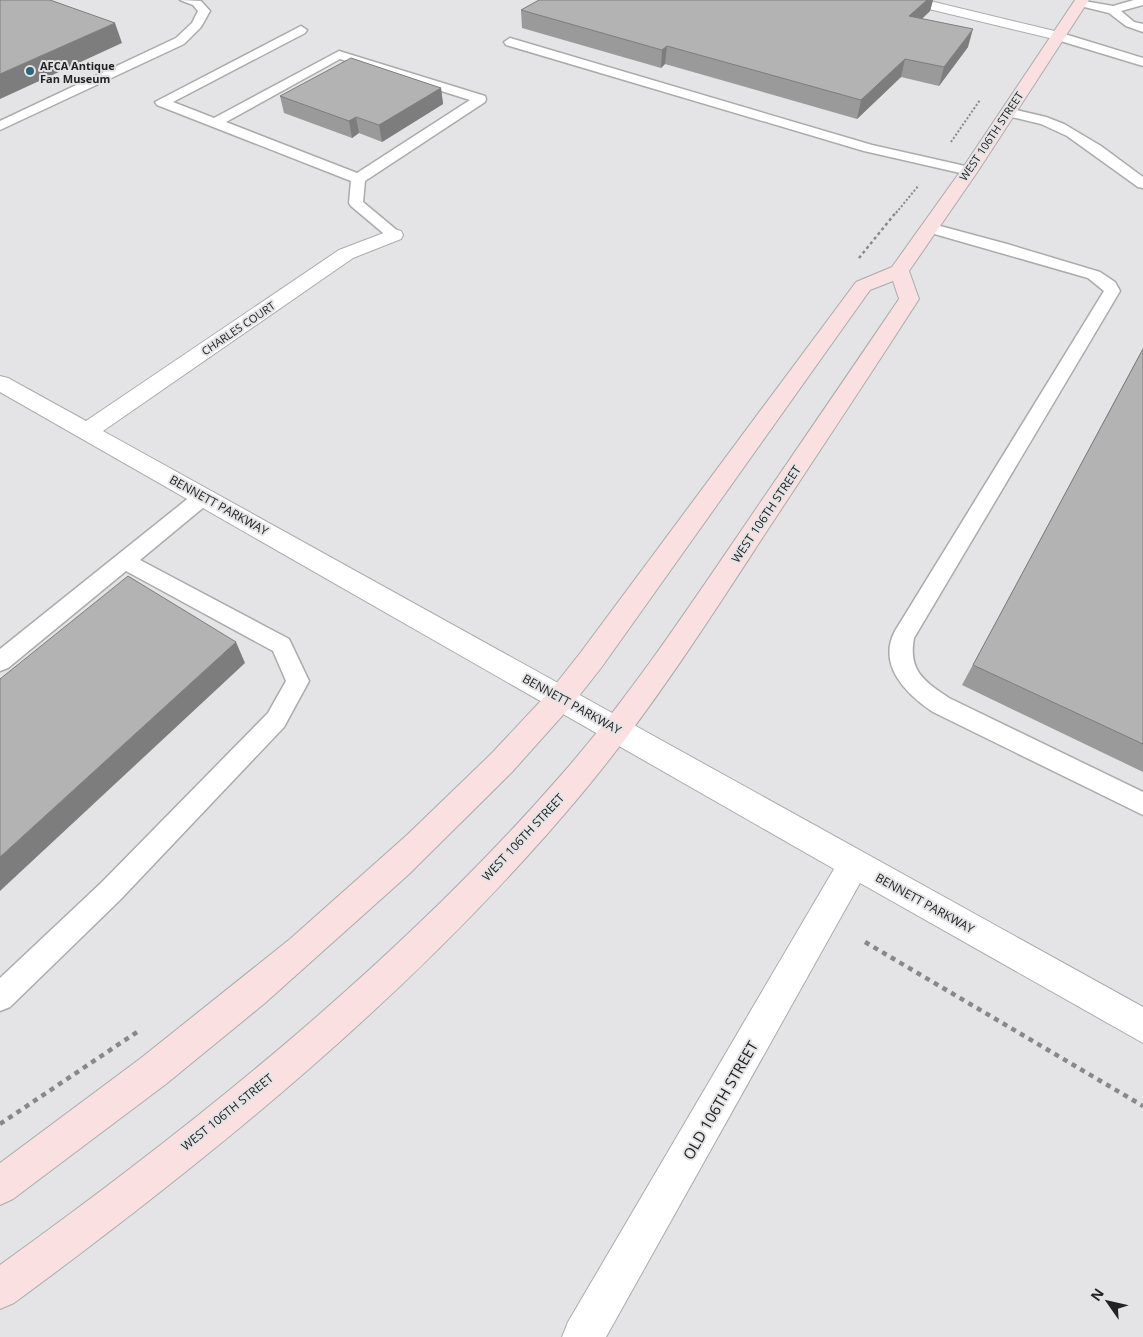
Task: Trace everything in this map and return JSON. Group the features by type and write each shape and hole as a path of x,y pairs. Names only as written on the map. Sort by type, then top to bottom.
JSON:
{"street":[{"path":"909,0 1058,36"},
{"name":"WEST 106TH STREET","path":"0,1289 50,1253 163,1165 362,999 513,849 573,783 617,729 676,649 909,299 898,271 968,171 1081,2"},
{"name":"CHARLES COURT","path":"87,431 346,254 394,235"},
{"path":"0,1186 131,1090 266,982 357,903 445,821 500,765 561,698 625,614 863,286 898,271"},
{"name":"BENNETT PARKWAY","path":"0,383 1143,1026"},
{"name":"OLD 106TH STREET","path":"583,1337 806,950 854,863"}],"lane":[{"path":"0,126 180,42 197,25 204,11 197,3 186,0"},
{"path":"1113,10 1143,1"},
{"path":"1081,2 1113,10 1130,24 1143,28"},
{"path":"301,30 162,102 358,179"},
{"path":"1058,36 1143,62"},
{"path":"510,42 869,148 968,171"},
{"path":"215,123 339,55 480,100 358,179"},
{"path":"1008,112 1060,127 1111,159 1143,184"},
{"path":"358,179 356,203 394,235"},
{"path":"929,228 1002,247 1094,275 1109,285 1112,291 903,637 899,650 902,664 907,677 918,690 941,705 1143,804"},
{"path":"0,662 203,497"},
{"path":"0,997 111,891 276,720 298,681 281,645 125,561"}],"path":[{"path":"856,262 936,163 983,98"},
{"path":"865,942 1143,1106"},
{"path":"0,1124 138,1031"}],"building":[{"path":"0,0 50,0 115,23 0,74"},
{"path":"539,0 927,0 909,16 973,29 944,67 905,59 861,100 667,46 662,50 521,10"},
{"path":"351,58 441,88 379,125 356,117 349,121 280,96"},
{"path":"1143,349 1143,744 973,665"},
{"path":"128,576 236,642 0,857 0,679"}],"place":[{"name":"AFCA Antique Fan Museum","path":"30,71"}]}
